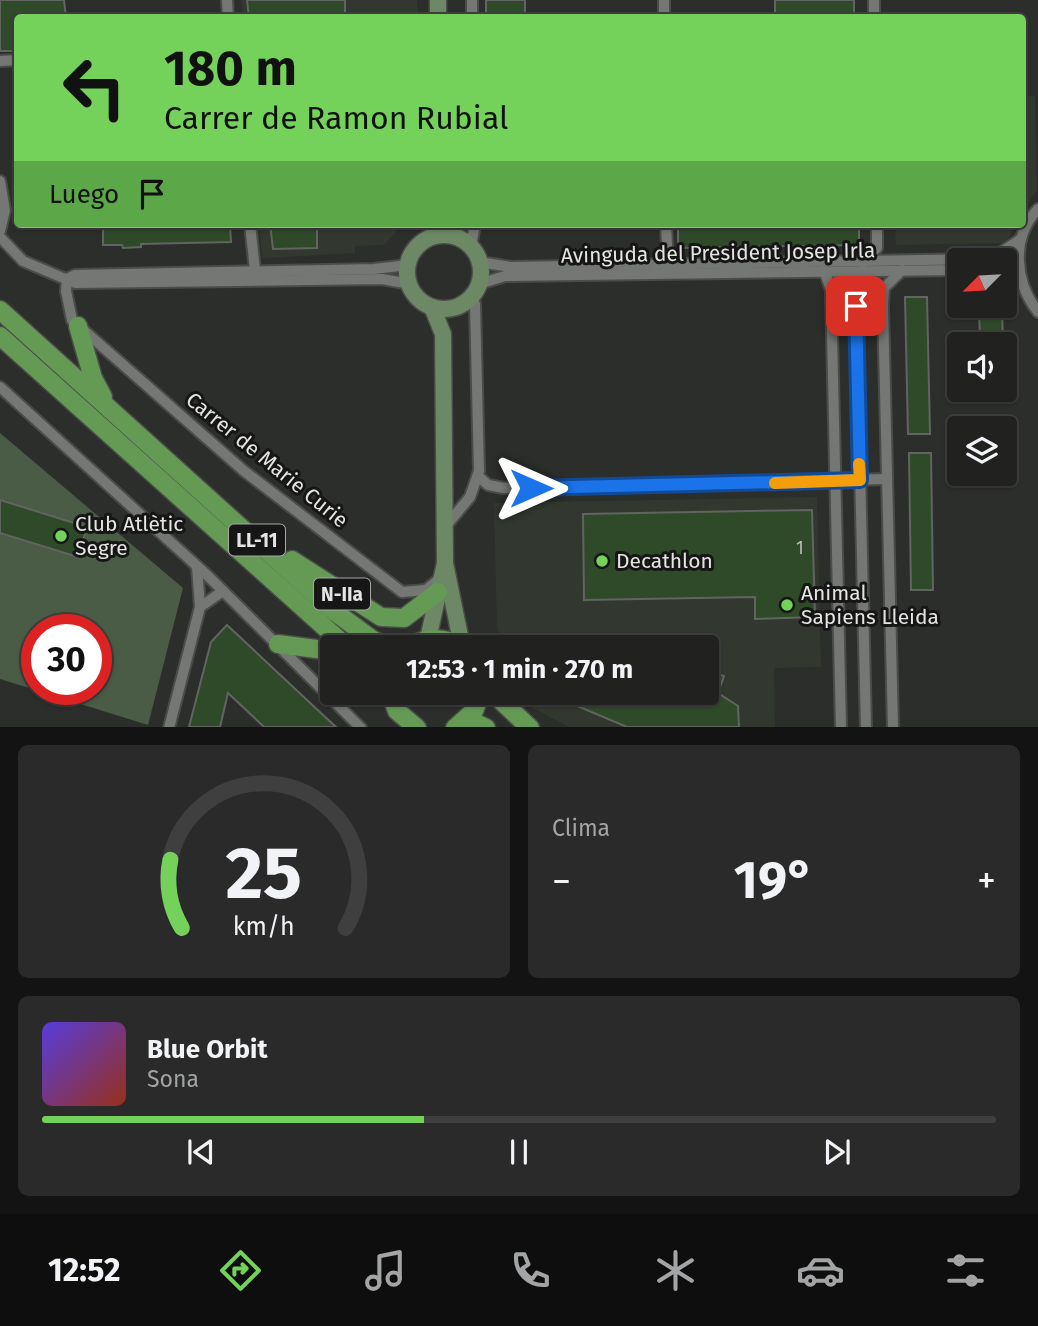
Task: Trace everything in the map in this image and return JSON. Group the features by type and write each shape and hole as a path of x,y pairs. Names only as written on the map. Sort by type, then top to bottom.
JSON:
{"main road":[{"path":"443,334 456,307 475,290 480,262 471,247 441,230 419,245 408,265 410,284 418,298 432,307 456,307"},
{"path":"429,635 441,578 445,527 443,334 432,307"},
{"name":"LL-11","path":"0,310 333,610 366,635"},
{"path":"78,326 98,390 128,426"},
{"name":"LL-11","path":"0,336 334,635"},
{"name":"N-IIa","path":"249,533 382,617 404,618 441,578"},
{"path":"441,578 458,635"},
{"path":"278,644 320,649"},
{"path":"397,705 408,724"},
{"path":"473,705 461,723 486,727"},
{"path":"506,705 530,727"}],"street":[{"path":"0,181 3,212 0,231"},
{"path":"1038,209 1021,239 1019,274 1028,299 1038,313"},
{"path":"250,228 255,270"},
{"path":"471,247 474,228"},
{"path":"666,228 668,264"},
{"path":"866,727 856,296 863,265 877,248 877,228"},
{"path":"0,237 12,252 46,274 72,281 382,279 410,284"},
{"name":"Avinguda del President Josep Irla","path":"480,262 511,267 668,264 863,265 981,259 1000,253 1021,239"},
{"path":"0,251 12,252"},
{"path":"78,326 68,314 67,298 75,275 374,269 408,265"},
{"name":"Avinguda del President Josep Irla","path":"475,290 505,276 824,270 863,265 902,270 947,270"},
{"path":"824,270 831,290 841,727"},
{"path":"893,727 884,288 902,270"},
{"path":"445,527 470,497 478,476 475,290"},
{"name":"Carrer de Marie Curie","path":"78,326 244,471 392,586 407,594 416,593 426,590 441,578"},
{"path":"0,387 223,591 361,727"},
{"path":"478,476 484,484 505,488 887,479"},
{"path":"470,497 505,488"},
{"path":"169,727 200,607 197,567"},
{"path":"200,607 223,591"}],"shaded area":[{"path":"241,0 417,0 418,14 243,14"},
{"path":"1026,96 1035,96 1037,190 1026,205"},
{"path":"259,228 399,228 384,245 355,246 355,253 262,258"},
{"path":"895,228 1013,228 1009,238 1002,243 896,245"},
{"path":"817,497 821,667 774,668 775,727 569,727 530,705 719,705 719,635 500,635 497,628 494,503"}],"green space":[{"name":"Club Atlètic Segre","path":"0,433 183,588 148,725 84,705 112,705 112,614 21,614 21,686 0,679"}],"building":[{"path":"0,0 64,0 66,14 14,14 14,51 0,51"},
{"path":"247,0 345,0 345,14 249,14"},
{"path":"486,0 525,0 525,14 486,14"},
{"path":"775,0 854,0 854,14 775,14"},
{"path":"103,228 230,228 231,242 141,244 141,247 123,248 122,245 103,245"},
{"path":"270,228 317,228 317,248 273,249"},
{"path":"678,228 859,228 859,245 678,248"},
{"path":"905,297 927,297 930,434 908,434"},
{"path":"979,318 1002,318 1003,332 980,332"},
{"path":"909,453 931,453 933,590 911,590"},
{"path":"0,500 87,527 78,557 0,533"},
{"path":"812,510 815,617 755,619 755,597 584,600 583,514"},
{"path":"227,625 336,727 264,727 228,693 220,727 189,727 211,642"},
{"path":"719,674 724,676 719,690"},
{"path":"719,694 738,706 739,727 627,727 575,705 719,705"}],"slow traffic":[{"path":"775,483 860,480 859,464"}],"place":[{"name":"Club Atlètic Segre","path":"61,536"},
{"name":"Decathlon","path":"602,561"},
{"name":"Animal Sapiens Lleida","path":"787,605"}],"route":[{"path":"531,488 860,480 856,306"}]}
